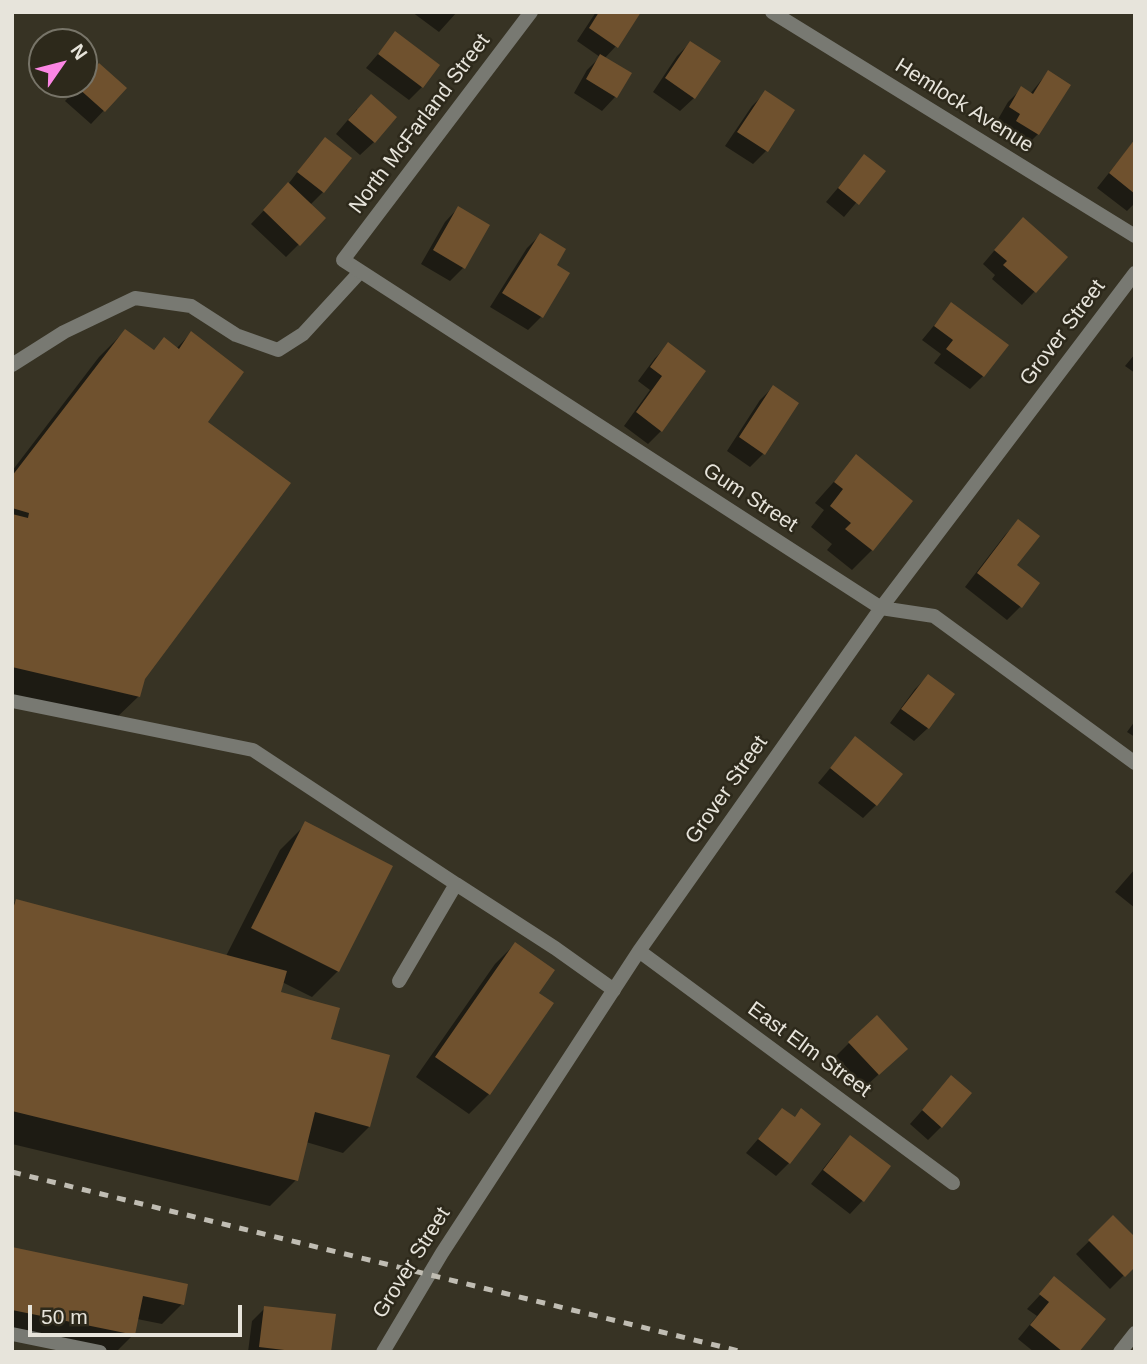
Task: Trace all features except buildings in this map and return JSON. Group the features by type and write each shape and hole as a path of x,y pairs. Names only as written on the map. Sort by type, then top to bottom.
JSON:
{"street":[{"name":"North McFarland Street","path":"343,261 531,12"},
{"name":"Hemlock Avenue","path":"772,12 1135,236"},
{"name":"Gum Street","path":"343,261 881,608 934,616 1135,763"},
{"path":"12,365 64,332 135,298 191,306 236,335 278,350 303,334 360,272"},
{"name":"Grover Street","path":"383,1352 442,1253 639,951 881,608 1135,273"},
{"path":"12,701 253,750 555,948 614,990"},
{"path":"399,981 456,884"},
{"name":"East Elm Street","path":"639,951 953,1183"},
{"path":"1120,1352 1135,1333"},
{"path":"12,1334 100,1352"}],"railway":[{"path":"12,1172 743,1352"}]}
